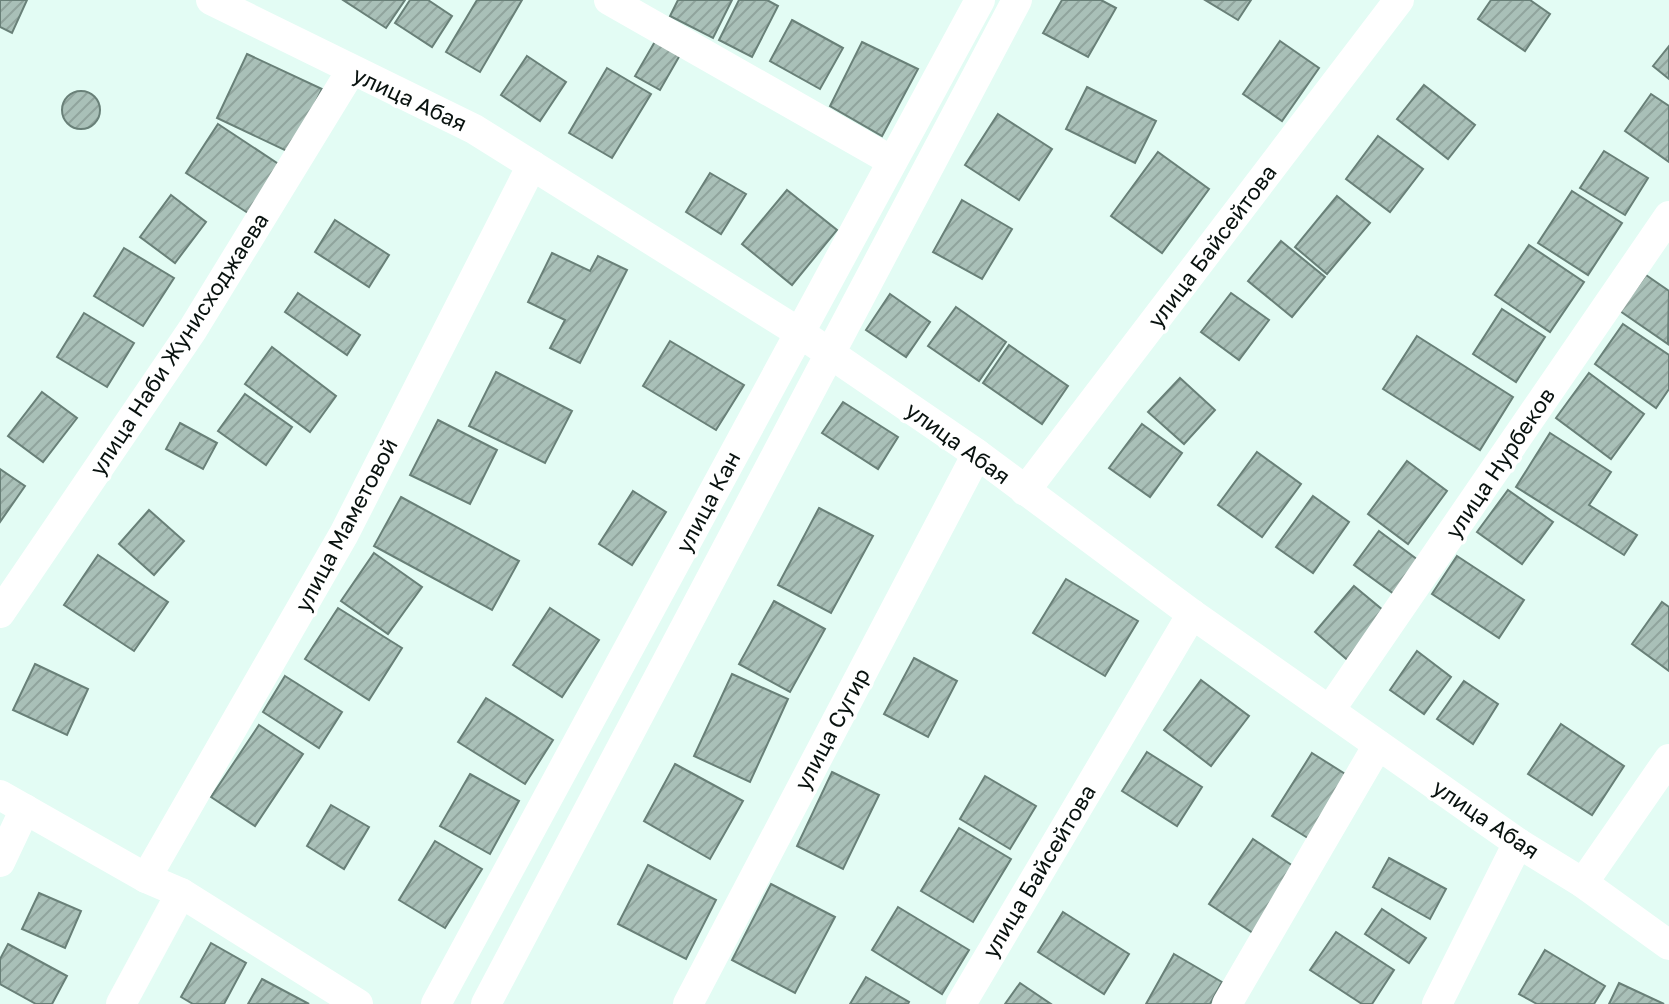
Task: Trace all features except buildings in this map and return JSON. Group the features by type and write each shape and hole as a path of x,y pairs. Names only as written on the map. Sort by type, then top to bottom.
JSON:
{"street":[{"name":"улица Абая","path":"211,0 255,10 351,71 474,129 800,333 977,454 1192,614 1378,745 1669,945"},
{"path":"609,0 892,161"},
{"name":"улица Кан","path":"436,1004 980,0"},
{"name":"улица Кан","path":"486,1004 1017,0"},
{"name":"улица Байсейтова","path":"1025,491 1399,0"},
{"name":"улица Наби Жунисходжаева","path":"0,613 193,329 351,71"},
{"name":"улица Маметовой","path":"146,878 344,534 532,165"},
{"name":"улица Нурбеков","path":"1330,710 1669,216"},
{"name":"улица Сугир","path":"688,1004 977,454"},
{"name":"улица Байсейтова","path":"961,1004 1192,614"},
{"path":"1227,1004 1378,745"},
{"path":"1583,883 1669,759"},
{"path":"0,862 13,802 146,878 181,893 358,1004"},
{"path":"1437,1004 1518,843"},
{"path":"121,1004 181,893"}]}
